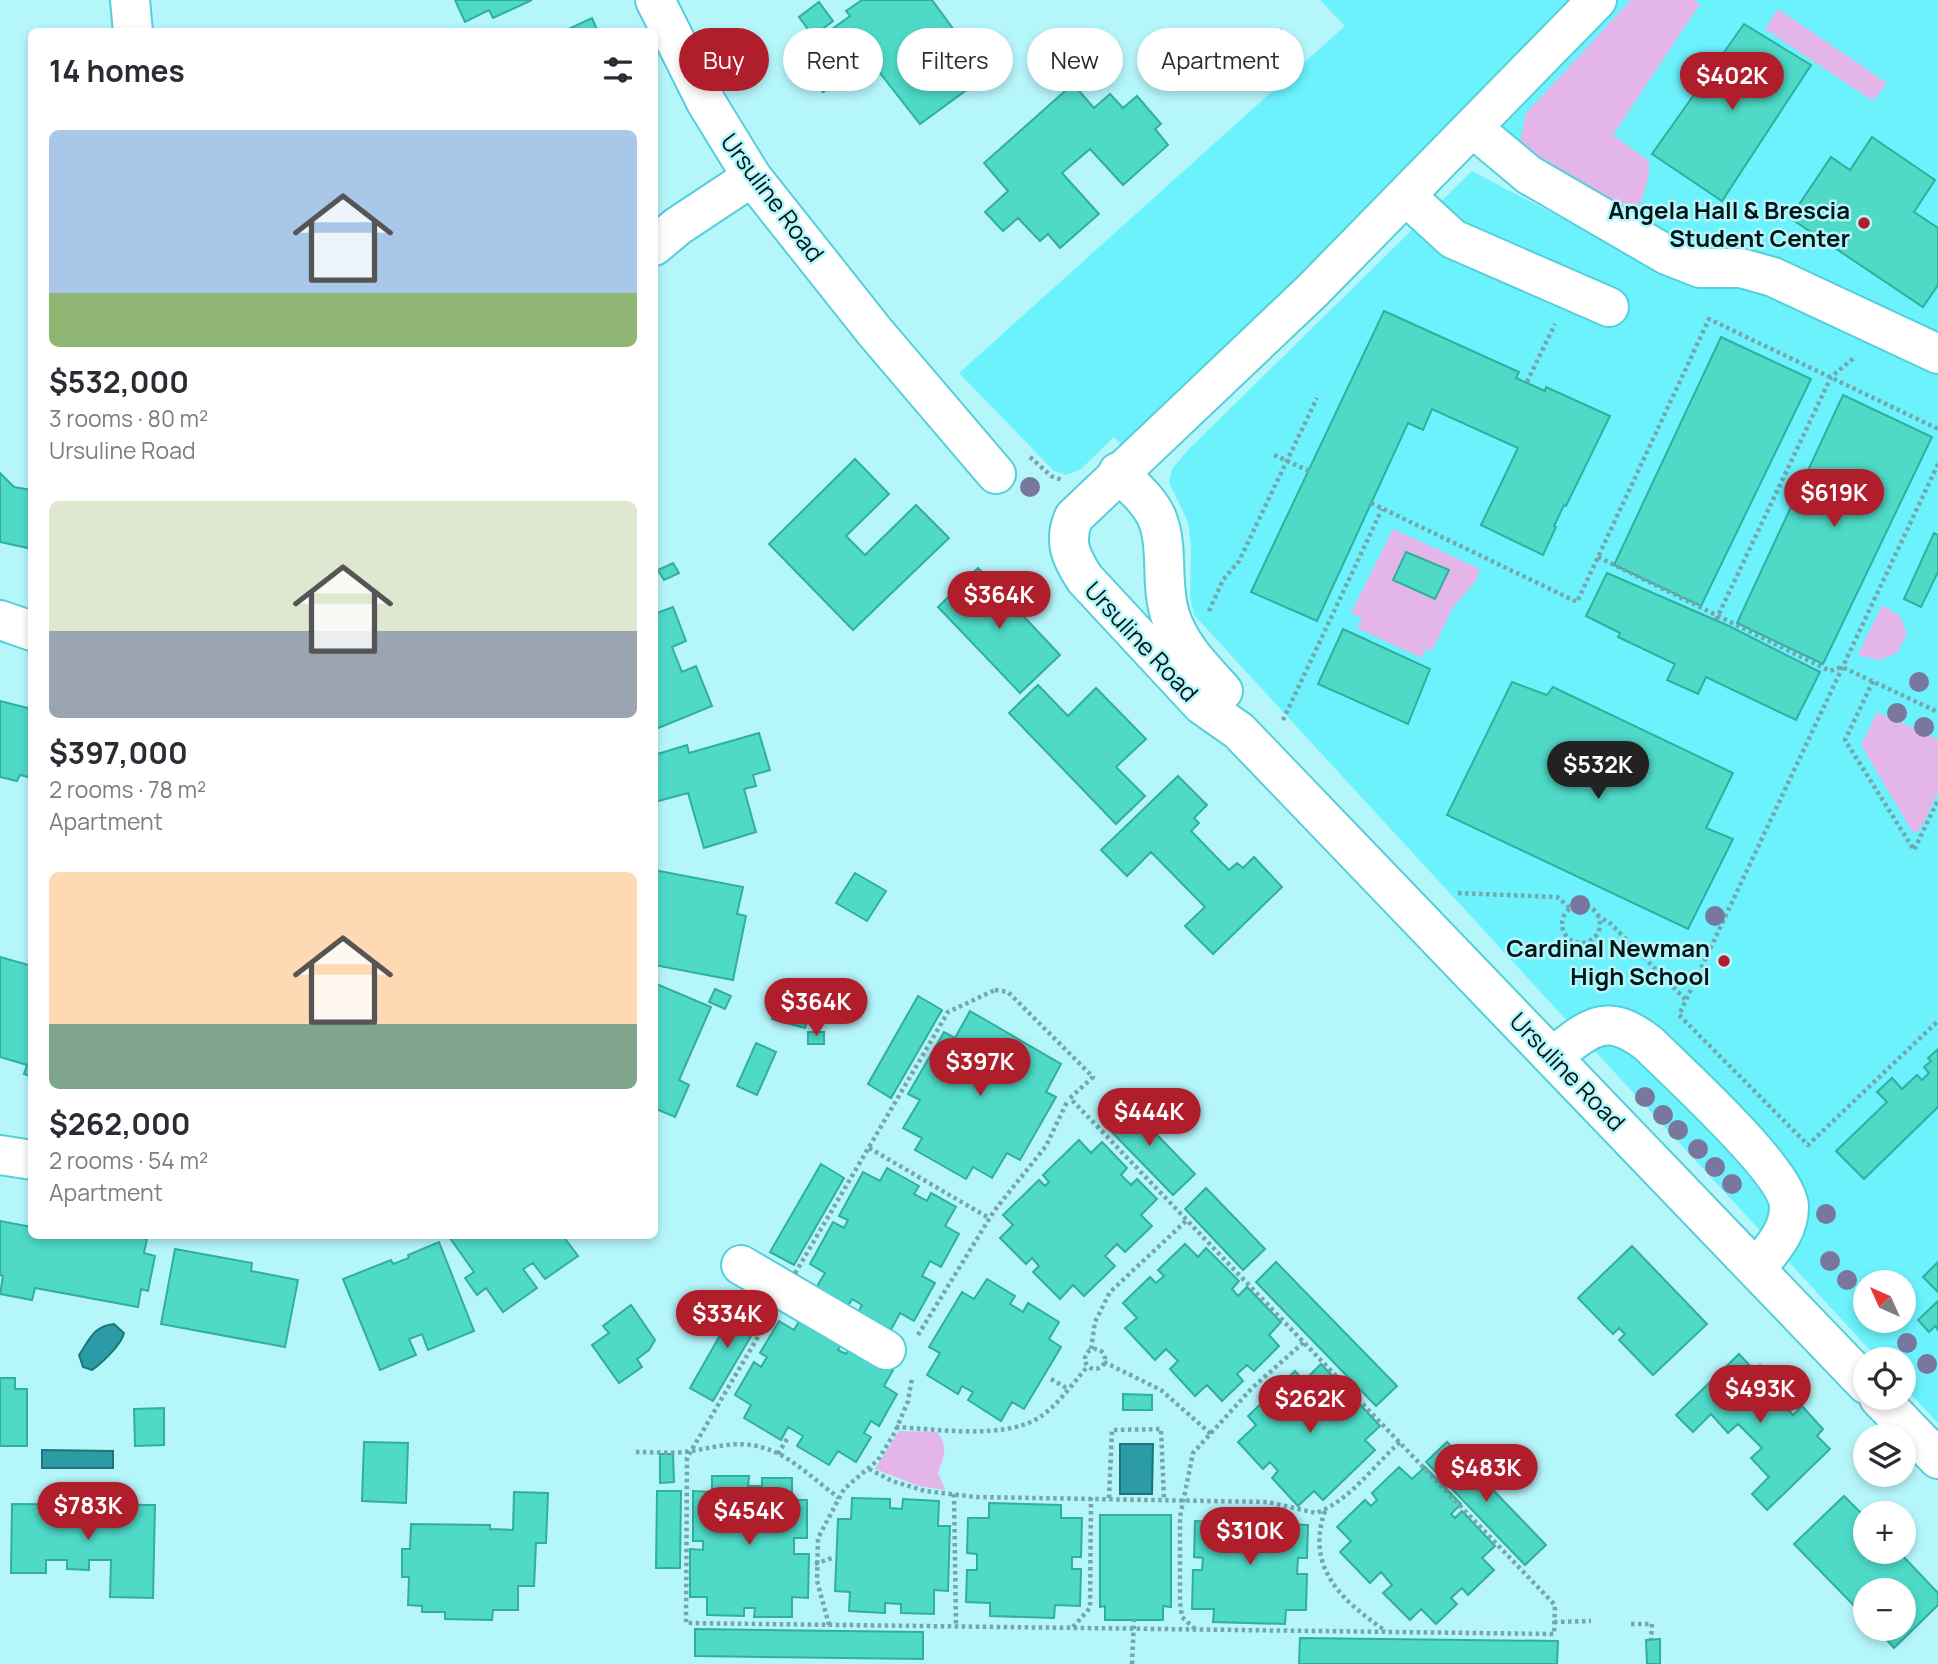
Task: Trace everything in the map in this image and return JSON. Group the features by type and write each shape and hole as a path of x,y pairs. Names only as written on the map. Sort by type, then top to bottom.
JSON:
{"street":[{"path":"130,0 133,28"},
{"name":"Ursuline Road","path":"655,0 706,103 752,177 883,341 1011,463"},
{"path":"1118,472 1312,291 1474,129 1597,0"},
{"path":"1474,129 1529,175 1667,255 1700,268 1741,268 1773,277 1938,354"},
{"path":"658,243 678,226 752,177"},
{"path":"1406,196 1452,239 1609,307"},
{"name":"Ursuline Road","path":"1238,731 1232,701 1189,653 1170,617 1162,579 1162,544 1156,518 1144,499 1118,472 1074,517 1068,542 1072,559 1098,595 1202,705 1238,731 1853,1370"},
{"path":"0,620 28,630"},
{"path":"1553,1056 1592,1027 1607,1024 1630,1029 1762,1159 1785,1189 1789,1206 1785,1231 1757,1268"},
{"path":"0,1155 28,1159"},
{"path":"741,1265 886,1349"},
{"path":"1891,1410 1936,1453"}],"path":[{"path":"1527,382 1570,291"},
{"path":"1371,503 1577,602 1709,319 1938,429"},
{"path":"1717,618 1831,377 1888,330"},
{"path":"1189,653 1223,580 1239,561 1317,398"},
{"path":"1274,455 1309,471"},
{"path":"1011,463 1072,481"},
{"path":"1938,464 1679,1015 1808,1145 1938,1021"},
{"path":"1283,720 1382,509"},
{"path":"1598,558 1830,671 1842,667 1938,712"},
{"path":"1873,681 1845,740 1914,850 1938,800"},
{"path":"1458,892 1557,897 1570,908 1588,906 1611,924 1686,1000"},
{"path":"1570,908 1563,918 1563,930 1576,942 1594,937 1599,926 1597,915"},
{"path":"995,990 1008,992 1093,1076 1070,1098 1187,1220 1555,1605 1554,1634 686,1623 687,1458 948,1013 995,990"},
{"path":"869,1148 989,1218"},
{"path":"1088,1366 1085,1356 1091,1349 1098,1315 1110,1292 1187,1220"},
{"path":"1195,1629 1182,1617 1180,1603 1181,1517 1193,1453 1235,1411 1252,1388 1304,1342"},
{"path":"1091,1349 1101,1350 1104,1362 1161,1390 1210,1434"},
{"path":"1088,1366 1097,1368 1104,1362"},
{"path":"896,1427 998,1430 1019,1427 1040,1417 1088,1366"},
{"path":"1051,1379 1068,1389"},
{"path":"1109,1498 1112,1430 1161,1429 1164,1499"},
{"path":"778,1454 787,1439"},
{"path":"869,1469 892,1481 925,1491 954,1494 1268,1502 1302,1512 1316,1513 1348,1496 1373,1467 1400,1442"},
{"path":"636,1452 691,1451 711,1445 744,1444 778,1454 839,1498"},
{"path":"954,1494 956,1626"},
{"path":"1072,1628 1090,1608 1091,1498"},
{"path":"1326,1510 1319,1528 1318,1546 1330,1580 1339,1593 1388,1632"},
{"path":"816,1564 832,1558"},
{"path":"1132,1664 1134,1620"},
{"path":"1554,1622 1591,1621"},
{"path":"1631,1624 1652,1624 1651,1639"}],"shaded area":[{"name":"Cardinal Newman High School","path":"1320,0 1938,0 1938,1423 1916,1400 1916,1347 1867,1347 1855,1334 1916,1334 1916,1270 1853,1270 1853,1332 1194,615 1190,596 1191,545 1188,522 1169,482 1172,469 1188,450 1472,171 1683,282 1760,290 1699,255 1475,154 1150,473 1114,437 1081,469 1066,475 1054,471 959,373 1273,91 1304,91 1304,63 1345,26"},
{"path":"1631,0 1694,0 1700,4 1613,135 1649,161 1648,178 1634,225 1526,153 1520,142 1526,113"},
{"path":"1778,9 1887,83 1873,101 1765,29"},
{"path":"1393,529 1480,569 1475,582 1452,609 1432,651 1426,648 1422,658 1357,628 1362,618 1351,613"},
{"path":"1882,605 1900,616 1907,634 1897,653 1879,660 1858,655"},
{"path":"1877,712 1938,739 1938,792 1920,830 1913,833 1861,745"},
{"path":"114,1324 124,1333 119,1343 106,1359 92,1370 83,1367 79,1355 89,1340 96,1331"},
{"path":"899,1431 937,1432 944,1447 938,1473 945,1490 919,1486 875,1469"},
{"path":"1120,1444 1153,1444 1152,1494 1120,1494"},
{"path":"42,1450 113,1451 113,1468 42,1468"}],"building":[{"path":"455,0 532,0 493,18 489,10 465,22"},
{"path":"862,0 932,0 953,28 897,28 897,91 965,91 920,124 883,77 883,28 833,28 850,16 846,11"},
{"path":"819,2 833,21 824,28 807,28 799,17"},
{"path":"592,18 596,28 571,28"},
{"path":"1744,24 1811,65 1722,201 1652,154"},
{"path":"1065,91 1079,91 1094,108 1110,94 1123,108 1137,96 1161,124 1155,129 1168,145 1123,185 1090,149 1062,173 1099,214 1060,248 1048,234 1040,241 1018,218 1003,231 985,212 1008,191 984,163"},
{"name":"Angela Hall & Brescia Student Center","path":"1872,137 1935,180 1914,212 1938,228 1938,285 1923,307 1790,218 1831,157 1850,170"},
{"path":"1384,311 1519,372 1516,378 1545,391 1546,387 1610,416 1566,506 1564,505 1543,555 1481,525 1518,448 1432,409 1423,430 1408,423 1317,621 1251,592"},
{"path":"1721,337 1811,379 1701,606 1614,565"},
{"path":"1843,395 1932,437 1823,664 1737,623"},
{"path":"855,459 889,494 846,536 865,555 916,505 949,538 853,630 769,544"},
{"path":"0,473 14,487 28,489 28,548 0,542"},
{"path":"1934,533 1938,535 1938,572 1921,607 1904,599"},
{"path":"1406,552 1449,570 1435,599 1393,580"},
{"path":"673,563 679,573 664,580 658,570"},
{"path":"978,568 1060,655 1020,693 938,607"},
{"path":"1607,573 1729,626 1820,672 1796,720 1706,677 1698,694 1667,680 1675,664 1618,637 1620,633 1586,616"},
{"path":"673,607 686,641 672,647 682,672 696,666 712,706 658,728 658,613"},
{"path":"1343,629 1430,669 1408,724 1318,684"},
{"path":"1512,682 1547,695 1553,687 1733,773 1706,828 1733,839 1688,929 1447,815"},
{"path":"1038,685 1068,716 1096,688 1146,739 1116,767 1145,796 1116,824 1009,713"},
{"path":"0,701 28,708 28,777 20,775 17,781 0,777"},
{"path":"759,733 770,770 753,775 756,786 744,789 756,832 704,848 688,793 658,801 658,754 687,745 689,753"},
{"path":"1178,776 1207,805 1194,818 1199,823 1191,831 1229,870 1237,863 1243,868 1254,857 1282,887 1213,954 1185,926 1205,907 1151,852 1127,876 1101,850"},
{"path":"658,871 743,887 737,914 746,916 733,980 658,966"},
{"path":"855,873 886,891 867,921 836,903"},
{"path":"0,957 28,965 28,1076 24,1074 27,1065 0,1057"},
{"path":"851,984 861,991 846,1016 836,1009"},
{"path":"658,985 711,1007 679,1080 689,1085 675,1117 658,1110"},
{"path":"715,989 731,996 725,1009 709,1002"},
{"path":"918,996 942,1010 891,1098 868,1084"},
{"path":"779,997 811,1006 805,1028 772,1019"},
{"path":"970,1011 1061,1064 1046,1092 1056,1097 1020,1160 1007,1153 992,1178 973,1167 966,1179 915,1150 922,1138 903,1128 920,1100 908,1094 944,1032 955,1038"},
{"path":"808,1032 824,1032 824,1044 808,1044"},
{"path":"756,1043 776,1052 757,1095 737,1086"},
{"path":"1938,1049 1938,1107 1864,1179 1836,1151 1887,1102 1877,1092 1892,1078 1902,1089 1917,1075 1922,1080 1929,1073 1924,1067 1931,1061 1928,1058"},
{"path":"1125,1102 1195,1174 1173,1195 1103,1123"},
{"path":"1079,1140 1091,1153 1102,1142 1127,1168 1121,1175 1131,1185 1137,1179 1157,1199 1141,1215 1152,1226 1125,1252 1117,1244 1105,1256 1115,1266 1084,1296 1073,1285 1060,1299 1033,1272 1039,1266 1032,1258 1026,1264 1000,1238 1013,1225 1003,1215 1039,1180 1045,1186 1049,1182 1043,1175"},
{"path":"821,1164 844,1178 794,1265 770,1252"},
{"path":"887,1168 919,1186 914,1194 927,1201 931,1193 956,1207 945,1226 959,1234 941,1267 930,1261 922,1276 935,1283 914,1321 900,1313 891,1330 858,1312 862,1305 852,1299 848,1306 816,1288 825,1273 810,1264 833,1222 844,1228 848,1220 839,1216 863,1172 880,1181"},
{"path":"1206,1188 1265,1249 1243,1270 1185,1209"},
{"path":"0,1221 28,1226 28,1239 147,1239 144,1253 155,1256 148,1291 141,1289 138,1307 35,1288 32,1300 0,1294 3,1276 0,1275"},
{"path":"451,1239 565,1239 578,1256 545,1279 533,1263 523,1269 537,1288 503,1312 486,1288 477,1295 465,1278 474,1272"},
{"path":"439,1242 474,1331 428,1350 422,1334 409,1339 416,1355 380,1370 343,1279 391,1260 393,1264 409,1258 408,1255"},
{"path":"1185,1244 1198,1257 1206,1248 1239,1281 1232,1289 1238,1296 1247,1287 1281,1322 1269,1335 1279,1346 1254,1371 1247,1365 1237,1374 1243,1381 1222,1401 1207,1385 1195,1396 1170,1369 1178,1361 1166,1349 1155,1360 1125,1328 1137,1318 1123,1303 1150,1277 1156,1283 1164,1276 1158,1270"},
{"path":"1632,1246 1707,1324 1653,1375 1619,1340 1625,1334 1619,1328 1613,1334 1578,1298"},
{"path":"175,1249 252,1263 251,1271 298,1280 285,1347 161,1324"},
{"path":"1276,1262 1397,1386 1376,1406 1256,1282"},
{"path":"1938,1262 1938,1292 1923,1277"},
{"path":"987,1279 1015,1296 1010,1304 1023,1312 1028,1303 1059,1322 1049,1339 1061,1347 1024,1409 1012,1402 1001,1421 968,1400 973,1392 962,1386 958,1394 927,1375 940,1353 929,1347 962,1292 974,1299"},
{"path":"740,1300 764,1314 713,1401 690,1388"},
{"path":"1938,1301 1938,1330 1935,1326 1929,1332 1918,1320"},
{"path":"631,1305 655,1340 649,1350 637,1359 642,1367 619,1383 592,1345 609,1333 603,1326"},
{"path":"803,1315 844,1339 838,1350 846,1354 851,1345 893,1370 884,1386 897,1394 879,1426 871,1421 864,1433 871,1437 856,1462 838,1451 829,1465 797,1446 803,1436 788,1427 781,1440 744,1418 751,1405 735,1395 754,1362 761,1367 767,1357 760,1353 779,1321 794,1330"},
{"path":"1739,1354 1754,1370 1760,1365 1780,1386 1772,1393 1793,1415 1802,1406 1823,1429 1817,1436 1830,1449 1767,1510 1752,1494 1769,1477 1751,1458 1762,1448 1738,1424 1728,1433 1711,1414 1693,1432 1676,1415"},
{"path":"1321,1364 1344,1388 1337,1395 1348,1406 1355,1399 1380,1426 1365,1440 1375,1450 1323,1500 1314,1491 1298,1506 1272,1478 1278,1471 1270,1462 1263,1469 1238,1442 1256,1425 1248,1416 1295,1371 1304,1381"},
{"path":"0,1378 15,1378 15,1389 27,1389 27,1446 0,1446"},
{"path":"1123,1394 1152,1395 1152,1410 1123,1410"},
{"path":"164,1408 164,1445 135,1446 134,1409"},
{"path":"364,1442 408,1443 406,1503 362,1501"},
{"path":"1447,1442 1546,1545 1525,1565 1426,1462"},
{"path":"660,1454 673,1454 674,1482 660,1483"},
{"path":"1399,1467 1412,1479 1425,1467 1461,1504 1451,1514 1455,1518 1462,1511 1495,1546 1482,1558 1494,1570 1468,1595 1462,1588 1451,1598 1457,1604 1436,1624 1421,1609 1410,1620 1383,1593 1392,1585 1381,1572 1370,1583 1340,1552 1351,1541 1337,1527 1365,1500 1371,1506 1377,1500 1372,1493"},
{"path":"712,1476 749,1476 748,1486 762,1486 762,1478 792,1478 792,1500 807,1500 807,1538 794,1538 794,1554 809,1554 808,1598 792,1597 792,1617 754,1617 755,1608 744,1608 744,1616 707,1615 707,1597 690,1597 690,1549 703,1550 703,1541 693,1541 693,1491 712,1492"},
{"path":"657,1491 681,1491 680,1568 656,1568"},
{"path":"514,1492 548,1493 546,1543 536,1543 534,1586 518,1586 518,1610 493,1610 492,1620 445,1619 445,1612 422,1612 422,1606 408,1605 409,1577 402,1577 402,1549 410,1549 411,1524 490,1525 490,1529 513,1530"},
{"path":"1844,1496 1853,1505 1853,1564 1910,1564 1938,1593 1938,1605 1916,1626 1916,1578 1853,1578 1853,1605 1794,1544"},
{"path":"852,1498 890,1499 890,1508 902,1509 903,1499 939,1501 938,1526 950,1526 948,1591 934,1590 934,1614 901,1613 901,1604 885,1603 885,1613 849,1611 850,1592 835,1591 838,1519 851,1519"},
{"path":"989,1503 1061,1505 1061,1518 1082,1518 1081,1557 1072,1557 1072,1569 1081,1569 1080,1606 1055,1605 1054,1618 990,1616 990,1603 966,1602 967,1570 977,1570 977,1554 967,1553 968,1518 989,1518"},
{"path":"12,1504 155,1505 153,1598 110,1597 111,1560 89,1560 89,1570 67,1569 67,1560 46,1560 46,1573 11,1573"},
{"path":"1220,1509 1285,1511 1284,1524 1308,1525 1307,1558 1298,1558 1297,1574 1307,1574 1306,1610 1286,1610 1285,1624 1213,1622 1214,1609 1192,1609 1193,1570 1202,1570 1203,1558 1194,1557 1195,1521 1220,1522"},
{"path":"1100,1515 1171,1515 1171,1607 1163,1606 1163,1620 1105,1620 1105,1606 1100,1607"},
{"path":"695,1629 923,1632 923,1659 695,1656"},
{"path":"1300,1638 1558,1641 1557,1664 1299,1664"},
{"path":"1660,1639 1660,1664 1647,1664 1646,1640"},
{"path":"1888,1641 1901,1641 1894,1648"}],"place":[{"name":"Angela Hall & Brescia Student Center","path":"1864,223"},
{"name":"Cardinal Newman High School","path":"1724,961"}]}
